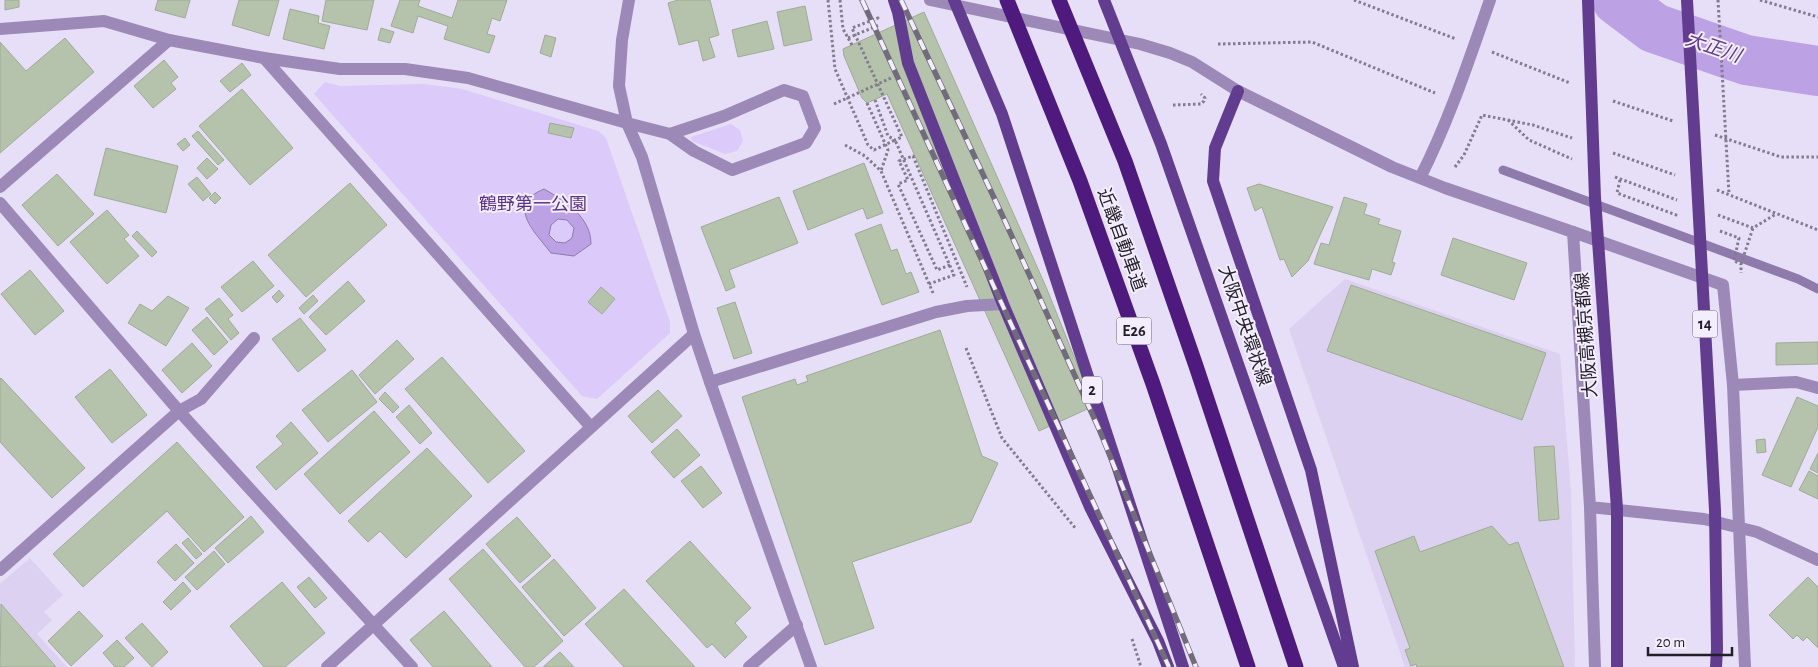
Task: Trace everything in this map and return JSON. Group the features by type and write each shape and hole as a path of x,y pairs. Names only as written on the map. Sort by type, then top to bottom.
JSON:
{"highway":[{"name":"近畿自動車道","path":"1007,0 1080,181 1150,375 1248,667"},
{"name":"近畿自動車道","path":"1059,0 1125,161 1196,366 1296,667"}],"main road":[{"path":"894,0 908,63 1003,304 1090,506 1158,641 1168,667"},
{"name":"2","path":"954,0 1002,114 1183,667"},
{"name":"大阪中央環状線","path":"1104,0 1162,144 1344,667"},
{"name":"大阪高槻京都線","path":"1588,0 1595,198 1617,509 1617,667"},
{"name":"14","path":"1687,0 1715,510 1716,667"},
{"path":"1238,91 1215,148 1213,181 1311,470 1353,667"}],"street":[{"path":"629,0 619,64 619,86 627,123 642,157 710,382 811,667"},
{"path":"930,0 1140,44 1170,53 1192,62 1238,91 1392,167 1445,188 1723,286 1733,385 1745,667"},
{"path":"1420,178 1437,145 1490,0"},
{"path":"0,29 104,21 169,40 264,58 340,69 405,69 468,78 670,134 694,151 732,170 806,143 815,128 803,96 784,90 724,116 670,134"},
{"path":"0,187 169,40"},
{"path":"264,58 590,426"},
{"path":"0,203 179,411 412,667"},
{"path":"1573,232 1590,507 1595,667"},
{"path":"710,382 936,312 967,306 1003,304"},
{"path":"327,667 590,426 694,334"},
{"path":"0,570 179,411 201,399 254,338"},
{"path":"1733,385 1796,382 1818,388"},
{"path":"1590,507 1704,519 1757,532 1818,560"},
{"path":"749,667 797,625"}],"path":[{"path":"828,0 835,69 868,144 874,150 902,137 856,40 854,34 852,28 878,18 880,24 856,35 848,38"},
{"path":"840,0 843,30 852,45"},
{"path":"1718,0 1729,194"},
{"path":"1760,0 1818,17"},
{"path":"1218,44 1312,42 1435,94"},
{"path":"834,104 891,78"},
{"path":"1173,105 1201,104 1205,98 1199,92"},
{"path":"875,100 888,136 895,140 954,275 929,284"},
{"path":"867,103 888,150 881,172"},
{"path":"1456,167 1464,155 1482,115 1532,125 1579,141"},
{"path":"1507,120 1529,140 1579,162"},
{"path":"845,145 865,156 881,172 934,296"},
{"path":"1608,151 1682,178"},
{"path":"950,265 938,270 898,184 908,180 900,161 912,156 968,285 967,291"},
{"path":"1612,176 1682,202"},
{"path":"1620,180 1617,193 1687,218"},
{"path":"1710,188 1818,230"},
{"path":"1741,273 1741,264 1753,228 1776,214"},
{"path":"1718,215 1753,228"},
{"path":"1713,228 1739,238 1734,261 1741,264"},
{"path":"959,288 968,285"},
{"path":"966,348 1002,438 1081,536"},
{"path":"1130,633 1141,667"}],"shaded area":[{"path":"544,189 568,205 582,218 587,226 591,244 574,256 551,253 531,228 527,219 526,203 532,195","holes":["558,219 567,220 574,228 572,238 565,243 556,242 549,235 551,225"]},
{"path":"1345,279 1560,354 1571,492 1575,667 1405,667 1289,329"},
{"path":"30,558 63,595 44,612 52,620 37,634 67,667 0,667 0,584"}],"green space":[{"name":"鶴野第一公園","path":"325,82 340,86 423,84 462,89 598,131 606,138 670,322 670,333 597,399 582,396 314,94"},
{"path":"731,124 740,130 743,141 737,151 725,154 692,141 691,137"}],"building":[{"path":"5,0 19,0 19,7 5,10"},
{"path":"158,0 190,0 185,18 155,10"},
{"path":"239,0 279,0 269,36 232,25"},
{"path":"326,0 374,0 367,30 322,21"},
{"path":"400,0 420,0 418,6 452,18 458,0 507,0 500,21 492,18 487,34 495,36 489,53 444,39 448,26 418,16 413,33 391,26"},
{"path":"678,0 710,0 719,35 709,38 715,57 703,61 698,40 679,45 668,3"},
{"path":"805,6 812,40 784,46 777,12"},
{"path":"290,9 319,16 318,23 330,26 324,49 283,39"},
{"path":"924,12 1046,287 1094,406 1039,431 887,94 867,103 862,98 844,56 843,49"},
{"path":"767,21 774,49 738,57 732,30"},
{"path":"381,28 394,32 390,43 378,40"},
{"path":"545,35 556,38 551,57 540,53"},
{"path":"65,38 94,72 0,153 0,42 26,71"},
{"path":"164,60 178,77 171,83 176,89 153,108 134,86"},
{"path":"242,63 251,75 230,92 220,81"},
{"path":"242,89 293,148 250,185 199,126"},
{"path":"550,123 574,128 571,138 548,133"},
{"path":"198,131 224,160 218,165 192,136"},
{"path":"185,138 190,145 183,151 177,144"},
{"path":"106,148 178,166 166,213 94,195"},
{"path":"207,158 218,169 207,179 197,168"},
{"path":"864,163 883,213 867,219 863,208 808,230 793,191"},
{"path":"57,174 94,214 58,246 22,205"},
{"path":"197,177 211,194 203,201 188,184"},
{"path":"350,183 387,225 306,297 268,255"},
{"path":"1259,184 1333,207 1308,261 1292,277 1284,259 1280,260 1262,207 1255,211 1247,188"},
{"path":"215,192 221,198 215,204 209,198"},
{"path":"779,197 798,243 729,270 735,287 726,291 701,227"},
{"path":"1344,197 1367,204 1364,214 1380,219 1378,224 1401,231 1392,262 1395,263 1391,275 1372,269 1369,280 1314,264 1321,243 1329,245"},
{"path":"107,210 129,235 124,239 139,256 107,284 70,242"},
{"path":"881,224 891,251 897,249 906,274 911,272 919,292 882,305 855,234"},
{"path":"137,231 157,252 152,257 132,236"},
{"path":"1453,238 1527,263 1514,300 1441,275"},
{"path":"253,261 274,286 242,312 221,287"},
{"path":"30,270 64,311 35,335 1,294"},
{"path":"348,281 365,301 326,335 309,317"},
{"path":"1351,285 1546,353 1522,420 1327,351"},
{"path":"601,287 615,299 602,314 588,302"},
{"path":"279,290 284,296 277,303 272,297"},
{"path":"313,295 318,301 304,314 299,308"},
{"path":"168,296 189,308 166,346 128,323 140,304 152,311"},
{"path":"219,298 233,315 228,319 239,333 231,340 205,309"},
{"path":"735,302 752,353 734,359 717,308"},
{"path":"207,317 228,342 214,355 192,330"},
{"path":"300,318 326,350 298,372 272,339"},
{"path":"940,330 982,456 998,463 971,522 852,562 874,628 825,645 742,397 795,379 797,385 808,381 806,376"},
{"path":"397,340 414,359 375,394 359,375"},
{"path":"1818,342 1818,364 1776,365 1776,343"},
{"path":"192,343 212,366 182,393 162,370"},
{"path":"442,357 525,451 488,483 405,389"},
{"path":"110,369 147,415 112,443 75,397"},
{"path":"352,370 377,402 328,442 302,410"},
{"path":"1,378 85,468 52,498 0,442"},
{"path":"658,390 682,416 652,443 628,416"},
{"path":"385,392 399,407 393,413 379,399"},
{"path":"1797,397 1818,406 1818,427 1791,487 1762,475"},
{"path":"409,405 432,433 420,444 396,417"},
{"path":"374,411 410,452 340,514 304,474"},
{"path":"291,422 318,453 276,490 256,467 283,444 276,436"},
{"path":"677,429 700,455 674,478 651,452"},
{"path":"1765,439 1766,452 1757,453 1756,440"},
{"path":"177,442 244,517 204,552 167,511 83,587 53,554"},
{"path":"1554,446 1559,519 1539,521 1534,447"},
{"path":"427,448 472,496 406,558 380,531 368,542 348,521"},
{"path":"1818,453 1818,473 1810,469"},
{"path":"701,466 722,493 703,508 681,481"},
{"path":"1809,471 1818,476 1818,499 1799,490"},
{"path":"251,516 264,532 228,563 215,548"},
{"path":"517,517 551,556 520,583 486,544"},
{"path":"1492,526 1509,545 1518,542 1564,667 1417,667 1416,664 1411,666 1405,650 1410,648 1375,551 1414,536 1420,552"},
{"path":"188,538 202,554 196,559 182,543"},
{"path":"690,541 751,608 735,623 747,637 725,658 712,644 707,648 646,581"},
{"path":"176,544 194,563 175,581 157,562"},
{"path":"483,549 563,641 534,667 525,667 449,579"},
{"path":"214,551 225,564 197,590 185,577"},
{"path":"554,559 596,608 564,636 522,587"},
{"path":"309,577 327,598 315,608 297,587"},
{"path":"1808,577 1818,587 1818,648 1807,637 1803,641 1797,635 1793,639 1769,615"},
{"path":"183,582 191,591 171,610 163,602"},
{"path":"282,582 325,633 285,667 264,667 230,626"},
{"path":"624,589 695,667 624,667 585,624"},
{"path":"1,604 56,667 0,667"},
{"path":"79,611 103,636 71,666 48,641"},
{"path":"444,611 492,667 433,667 410,640"},
{"path":"142,623 168,652 152,667 125,638"},
{"path":"117,640 134,658 124,667 115,667 103,653"},
{"path":"560,652 574,667 543,667"}],"waterway":[{"name":"大正川","path":"1617,0 1654,28 1746,60 1818,71"},
{"path":"1503,170 1798,279 1818,289"}],"railway":[{"path":"862,0 1169,667"},
{"path":"901,0 1004,219 1099,429 1196,667"}]}
